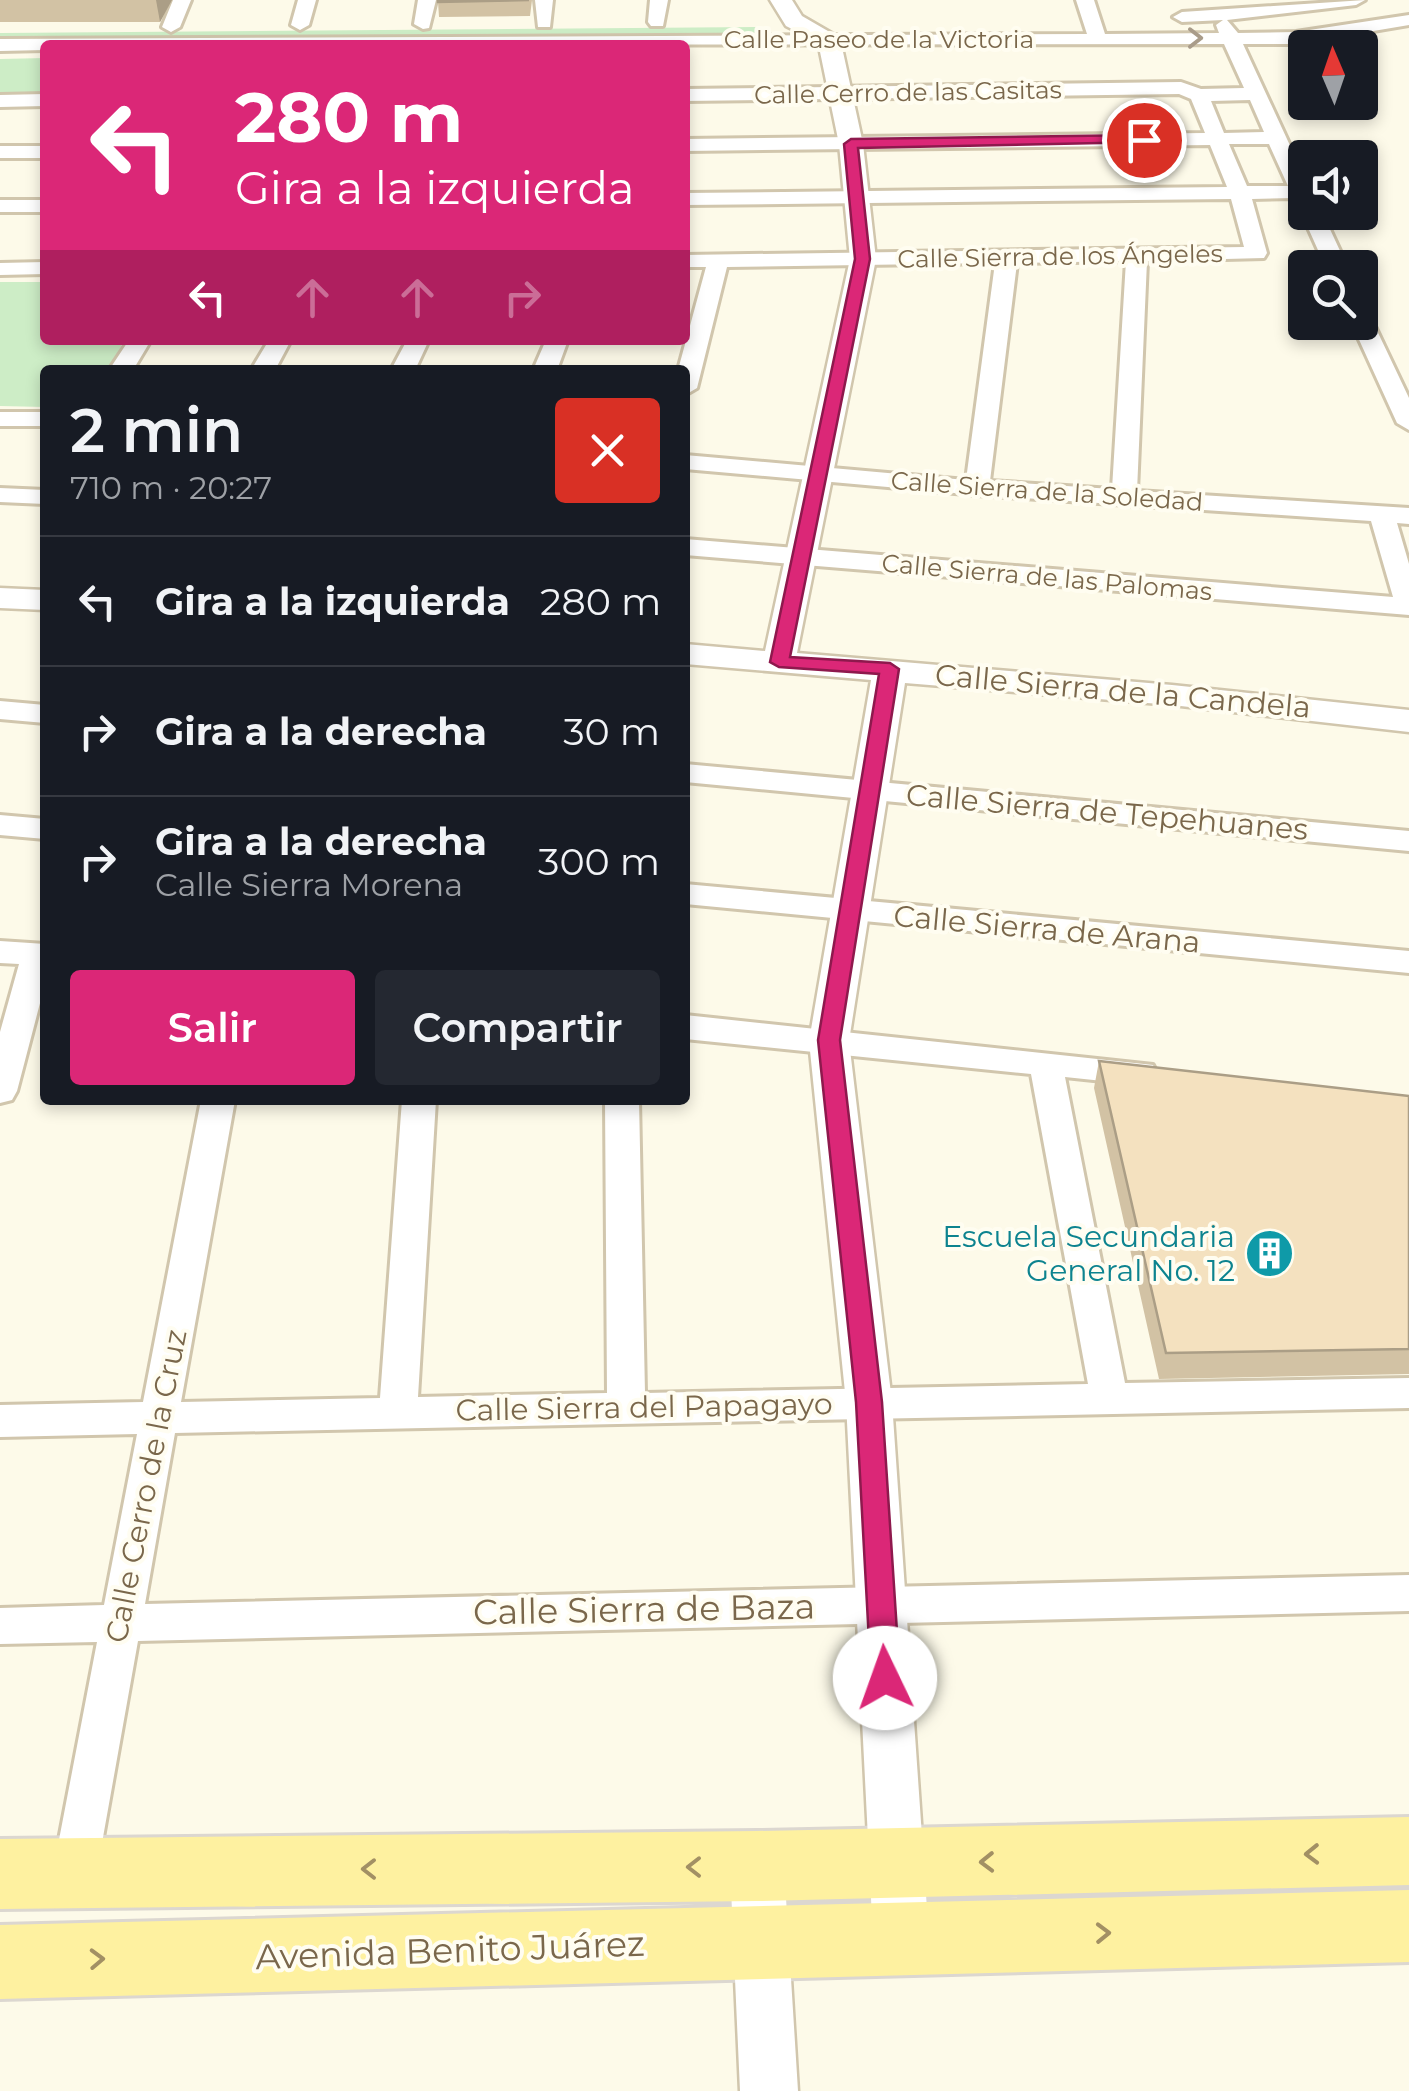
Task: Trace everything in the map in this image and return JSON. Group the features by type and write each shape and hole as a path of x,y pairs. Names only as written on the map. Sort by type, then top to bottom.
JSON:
{"main road":[{"path":"0,1874 896,1864 1409,1852"},
{"name":"Avenida Benito Juárez","path":"0,1962 1409,1926"}],"street":[{"path":"171,27 182,0"},
{"path":"300,25 307,0"},
{"path":"424,24 427,0"},
{"path":"544,0 544,23"},
{"path":"657,22 659,0"},
{"path":"1168,17 1214,8 1319,8 1356,0"},
{"path":"1214,8 1234,38 1288,161"},
{"path":"779,662 862,259 838,29 787,10"},
{"name":"Calle Paseo de la Victoria","path":"0,28 657,22 787,10"},
{"name":"Calle Paseo de la Victoria","path":"562,40 1091,18 1234,38 1296,38 1409,20"},
{"name":"Calle Paseo de la Victoria","path":"0,45 40,45"},
{"path":"1195,93 1240,194"},
{"name":"Calle Cerro de las Casitas","path":"690,95 1258,94"},
{"path":"0,101 40,100"},
{"path":"690,145 1278,138"},
{"path":"0,152 40,152"},
{"path":"690,198 1240,194 1288,200"},
{"name":"Calle Sierra de los Ángeles","path":"690,261 1256,253 1240,194"},
{"path":"0,206 40,206"},
{"path":"1124,498 1138,256"},
{"path":"977,488 1008,257"},
{"path":"690,369 718,260"},
{"path":"0,268 40,268"},
{"path":"1370,340 1409,422"},
{"path":"0,419 40,419"},
{"name":"Calle Sierra de la Soledad","path":"690,462 977,488 1409,516"},
{"path":"0,495 40,497"},
{"path":"1382,516 1409,606"},
{"name":"Calle Sierra de las Palomas","path":"690,547 1409,606"},
{"path":"0,598 40,600"},
{"name":"Calle Sierra de la Candela","path":"690,654 890,669 1400,717"},
{"path":"890,669 829,1040 869,1402 901,1938"},
{"path":"0,710 40,714"},
{"name":"Calle Sierra de Tepehuanes","path":"690,773 1409,841"},
{"path":"0,826 40,830"},
{"name":"Calle Sierra de Arana","path":"690,895 1409,962"},
{"path":"0,952 40,955"},
{"path":"0,1091 40,958"},
{"path":"690,1027 1180,1076"},
{"path":"1046,1064 1110,1398"},
{"name":"Calle Cerro de la Cruz","path":"74,1871 217,1105"},
{"path":"398,1412 419,1105"},
{"path":"622,1105 626,1407"},
{"name":"Calle Sierra del Papagayo","path":"0,1420 1409,1393"},
{"name":"Calle Sierra de Baza","path":"0,1626 1409,1593"},
{"path":"757,1866 769,2091"}],"green space":[{"path":"756,27 763,34 0,39 0,33"},
{"path":"40,58 40,93 0,94 0,59"},
{"path":"0,282 40,282 40,345 122,345 112,365 40,365 40,407 0,406"}],"building":[{"path":"438,0 529,0 438,2"},
{"name":"Escuela Secundaria General No. 12","path":"1099,1061 1409,1096 1409,1349 1166,1353"}],"place":[{"name":"Escuela Secundaria General No. 12","path":"1270,1253"}],"route":[{"path":"885,1678 869,1402 829,1040 890,669 779,662 862,259 862,227 851,144 1144,140"}]}
